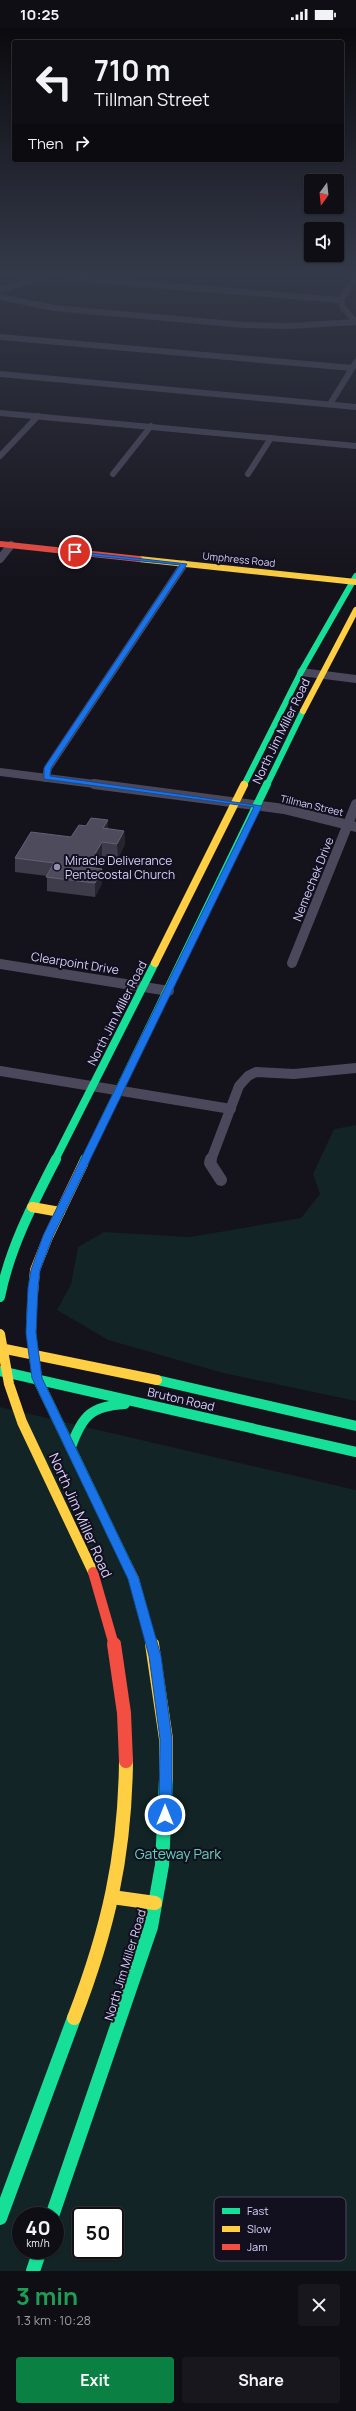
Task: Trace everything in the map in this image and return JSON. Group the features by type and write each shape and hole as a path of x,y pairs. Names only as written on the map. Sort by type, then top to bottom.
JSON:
{"main road":[{"name":"Umphress Road","path":"0,544 184,564 355,579"},
{"name":"North Jim Miller Road","path":"0,1297 12,1249 32,1207 301,672 355,579"},
{"name":"North Jim Miller Road","path":"55,2207 129,1995 151,1926 162,1865 165,1830 166,1739 155,1656 134,1579 37,1378 33,1354 31,1311 35,1270 40,1254 60,1212 169,991 321,675 356,610"},
{"path":"32,1207 60,1212"},
{"name":"North Jim Miller Road","path":"0,1334 3,1372 12,1399 81,1542 99,1589 119,1666 126,1722 128,1782 110,1911 87,1982 0,2218"},
{"name":"Bruton Road","path":"1,1348 356,1426"},
{"name":"Bruton Road","path":"3,1372 37,1378 356,1452"},
{"path":"71,1447 81,1419 89,1411 102,1405 154,1406"},
{"path":"112,1897 156,1903"},
{"path":"33,2271 37,2259"}],"street":[{"path":"7,375 356,406"},
{"path":"330,404 348,375"},
{"path":"0,413 356,446"},
{"path":"0,456 38,416"},
{"path":"113,474 151,426"},
{"path":"248,474 271,438"},
{"path":"0,559 11,545"},
{"path":"46,778 48,768 184,564"},
{"path":"301,672 356,679"},
{"name":"Tillman Street","path":"0,772 295,811 352,826"},
{"name":"Nemechek Drive","path":"292,963 352,826 356,804"},
{"name":"Clearpoint Drive","path":"0,964 169,991"},
{"path":"221,1180 210,1163 239,1086 248,1076 256,1072 294,1074 356,1068"},
{"path":"0,1071 231,1108"}],"green space":[{"path":"356,1125 356,1401 223,1373 108,1340 57,1310 71,1284 78,1247 104,1232 190,1237 301,1218 320,1194 313,1174 334,1129"},
{"name":"Gateway Park","path":"0,1407 356,1490 356,2271 0,2271"}],"building":[{"path":"91,818 108,820 103,828 124,831 117,844 102,842 87,867 102,869 95,883 46,877 54,863 15,858 31,832 71,837 79,825 86,826"}],"traffic: fast":[{"path":"244,785 301,672 356,576"},
{"path":"83,1164 303,711"},
{"path":"0,1297 6,1267 22,1226 155,963"},
{"path":"32,1305 31,1333 37,1378 129,1569"},
{"path":"0,1371 356,1452"},
{"path":"157,1380 356,1426"},
{"path":"71,1447 84,1419 95,1409 103,1406 125,1404"},
{"path":"55,2207 151,1927 162,1865 166,1779"},
{"path":"0,2218 74,2018"},
{"path":"33,2271 37,2259"}],"traffic: slow":[{"path":"139,559 356,582"},
{"path":"303,711 356,610"},
{"path":"155,963 244,785"},
{"path":"32,1305 35,1270 48,1237 83,1164"},
{"path":"32,1207 60,1212"},
{"path":"0,1334 9,1384 22,1422 84,1550 93,1572"},
{"path":"0,1348 157,1380"},
{"path":"129,1569 134,1579 155,1656 166,1739 166,1779"},
{"path":"74,2018 92,1972 111,1905 122,1844 126,1761"},
{"path":"112,1897 155,1903"}],"traffic: jam":[{"path":"0,544 139,559"},
{"path":"93,1572 101,1595 118,1665 124,1713 126,1761"}],"place":[{"name":"Miracle Deliverance Pentecostal Church","path":"57,867"}],"route":[{"path":"75,552 184,564 48,768 46,778 258,806 48,1236 35,1270 33,1288 31,1333 37,1378 134,1579 155,1656 166,1739 165,1815"}]}
